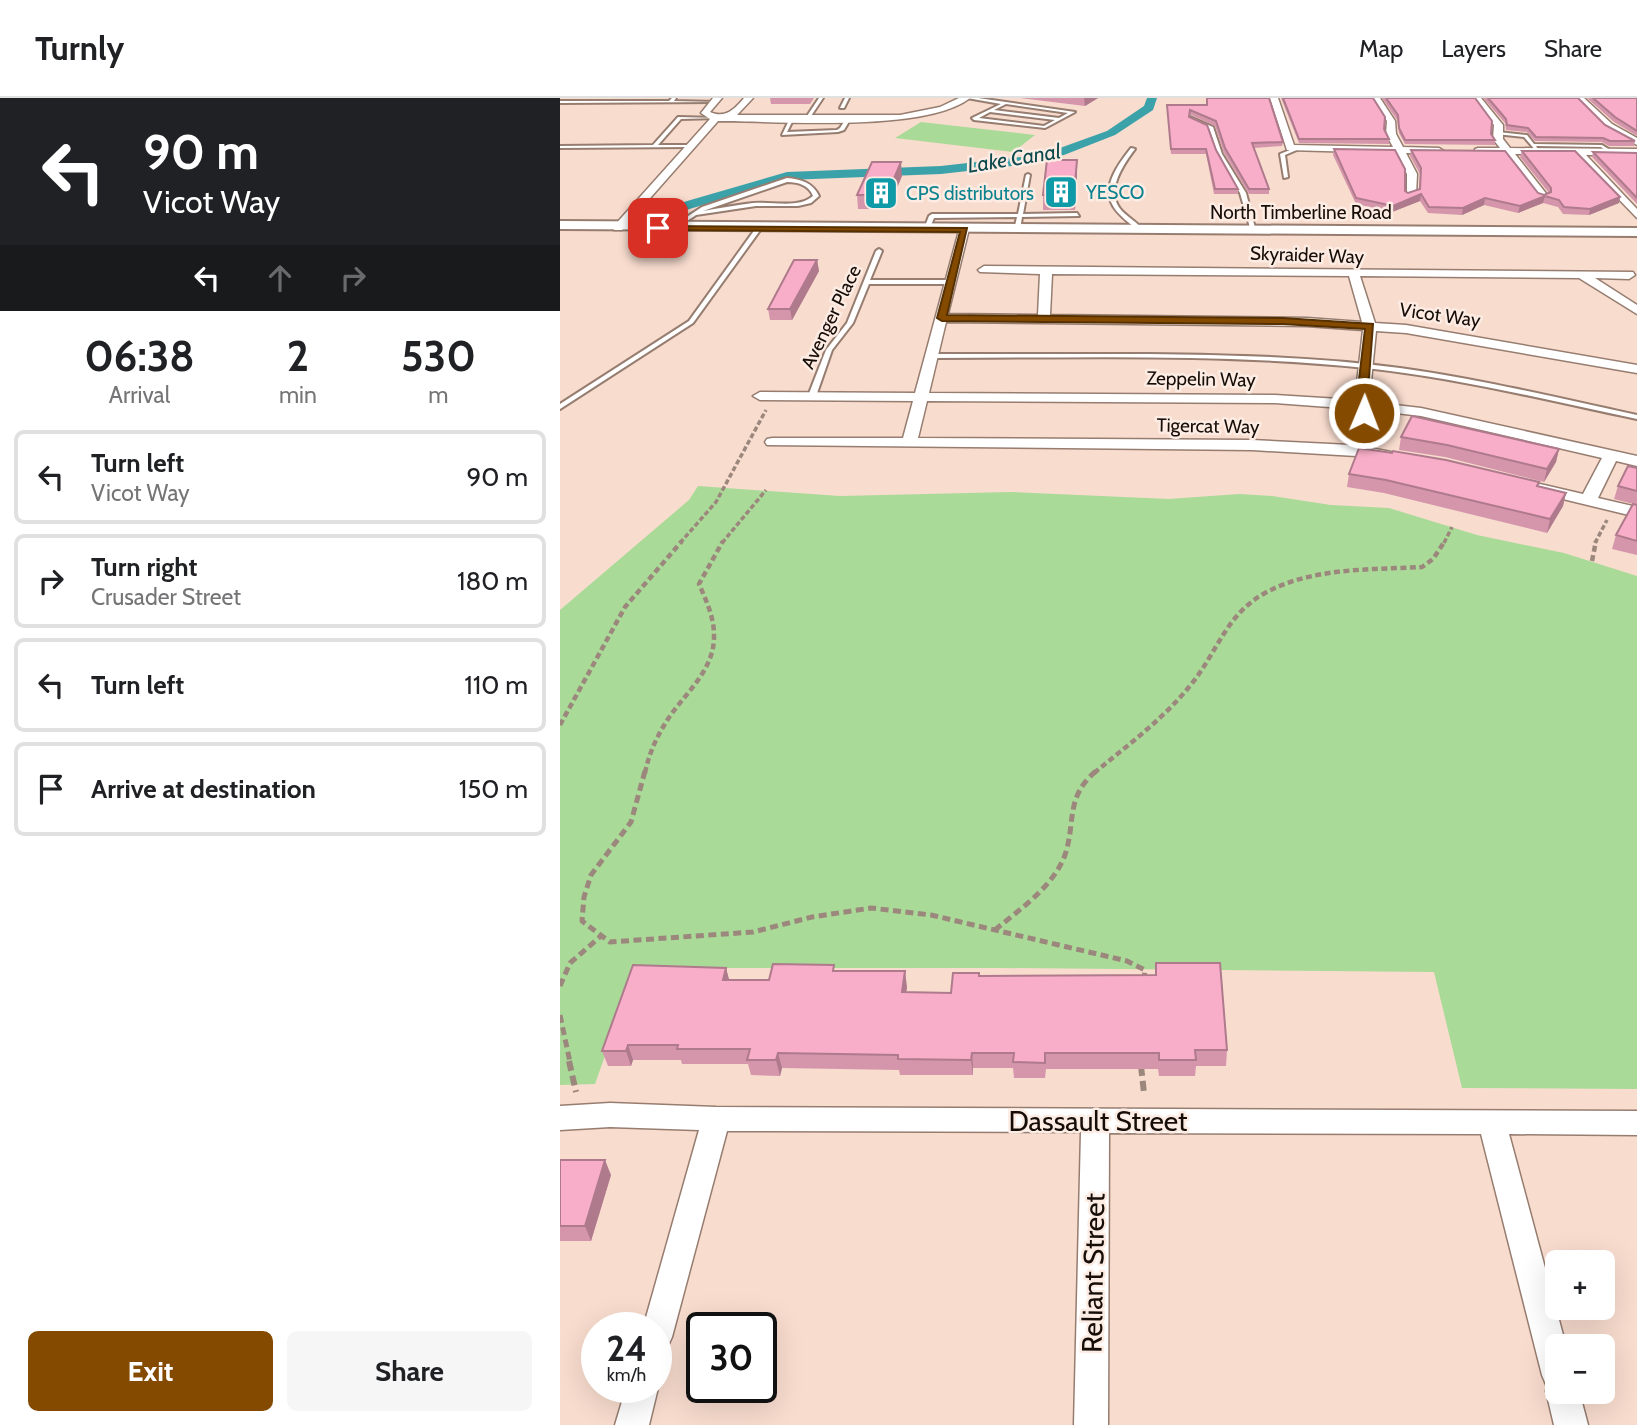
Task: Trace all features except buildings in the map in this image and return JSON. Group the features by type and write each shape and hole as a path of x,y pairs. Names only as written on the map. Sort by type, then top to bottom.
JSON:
{"main road":[{"name":"North Timberline Road","path":"560,225 618,228 964,229 1019,222 1140,230 1637,232"}],"street":[{"path":"618,228 716,118 736,113 749,98"},
{"path":"717,100 705,113 716,118 849,118 921,115 967,98"},
{"path":"1274,98 1290,141 1288,145 1297,149 1455,151"},
{"path":"1376,98 1391,121 1391,134 1412,174 1411,195"},
{"path":"1477,98 1499,125 1502,142 1543,196"},
{"path":"1579,98 1609,126 1637,142"},
{"path":"1468,151 1502,142 1578,152 1637,152"},
{"path":"1578,152 1637,215"},
{"path":"909,443 964,229"},
{"name":"Skyraider Way","path":"984,270 1285,271 1354,275 1629,275"},
{"path":"1044,318 1046,270"},
{"path":"1354,275 1370,326 1362,405 1364,413 1357,450"},
{"path":"1582,275 1637,310"},
{"name":"Vicot Way","path":"942,318 1307,322 1370,326 1512,345 1637,369"},
{"name":"Zeppelin Way","path":"765,399 812,396 1275,399 1362,405 1421,412 1637,461"},
{"name":"Tigercat Way","path":"772,442 1252,445 1357,450 1407,459"},
{"path":"1588,500 1611,455"},
{"path":"1523,485 1637,512"},
{"name":"Dassault Street","path":"560,1118 610,1115 716,1119 1637,1123"},
{"path":"663,1312 716,1119"},
{"name":"Reliant Street","path":"1091,1425 1095,1121"},
{"path":"1492,1123 1547,1334"},
{"path":"632,1425 638,1403"},
{"path":"1565,1404 1570,1425"}],"lane":[{"path":"807,118 821,98"},
{"path":"842,107 847,98"},
{"path":"967,98 991,101 1073,112 1045,127 974,119 1005,103"},
{"path":"991,101 997,98"},
{"path":"560,102 717,100"},
{"path":"990,111 1060,119"},
{"path":"654,146 680,118 716,118"},
{"path":"792,118 784,134 838,131 849,118"},
{"path":"1192,118 1211,127 1220,154 1243,193 1254,231"},
{"path":"1502,142 1525,136 1535,148 1602,146 1611,152"},
{"path":"560,147 691,146"},
{"path":"1133,149 1116,172 1114,201 1118,210 1135,222 1140,230"},
{"path":"1286,177 1282,154 1297,149"},
{"path":"1019,222 1028,175"},
{"path":"673,228 693,214 740,194 787,180 811,187 816,196 809,202 798,204 743,205 693,214"},
{"path":"927,229 932,216 1019,222 1077,215"},
{"path":"560,407 691,322 758,229"},
{"name":"Avenger Place","path":"812,396 829,350 850,323 879,251"},
{"path":"867,282 951,282"},
{"path":"932,356 1251,359 1366,366 1454,379 1637,417"}],"path":[{"path":"560,724 625,607 716,502 765,399"},
{"path":"766,490 723,539 707,563 699,584 709,604 717,638 708,665 655,742 642,789 625,832 597,864 583,894 582,921 610,942 679,939 752,932 812,917 871,908 932,915 1127,961 1145,970 1143,983"},
{"path":"1592,561 1600,530 1617,507"},
{"path":"995,930 1038,894 1057,870 1065,855 1072,805 1087,779 1144,733 1190,687 1234,616 1265,593 1304,577 1330,572 1422,567 1433,562 1440,553 1452,527"},
{"path":"560,986 562,975 571,959 601,936"},
{"path":"560,1016 577,1093"},
{"path":"1140,1058 1144,1093"}],"green space":[{"path":"921,122 1035,135 1013,152 895,138"},
{"path":"698,486 840,496 1011,492 1169,499 1239,494 1272,496 1331,505 1389,508 1477,535 1564,553 1637,576 1637,1089 1462,1088 1434,972 1003,968 636,968 595,1084 560,1085 560,610 689,500"}],"waterway":[{"name":"Lake Canal","path":"654,215 787,176 941,170 1021,161 1064,151 1111,133 1149,108 1152,98"}],"place":[{"name":"YESCO","path":"1061,192"},
{"name":"CPS distributors","path":"881,193"}],"route":[{"path":"658,228 964,229 942,318 1283,321 1370,326 1362,405 1364,413"}]}
